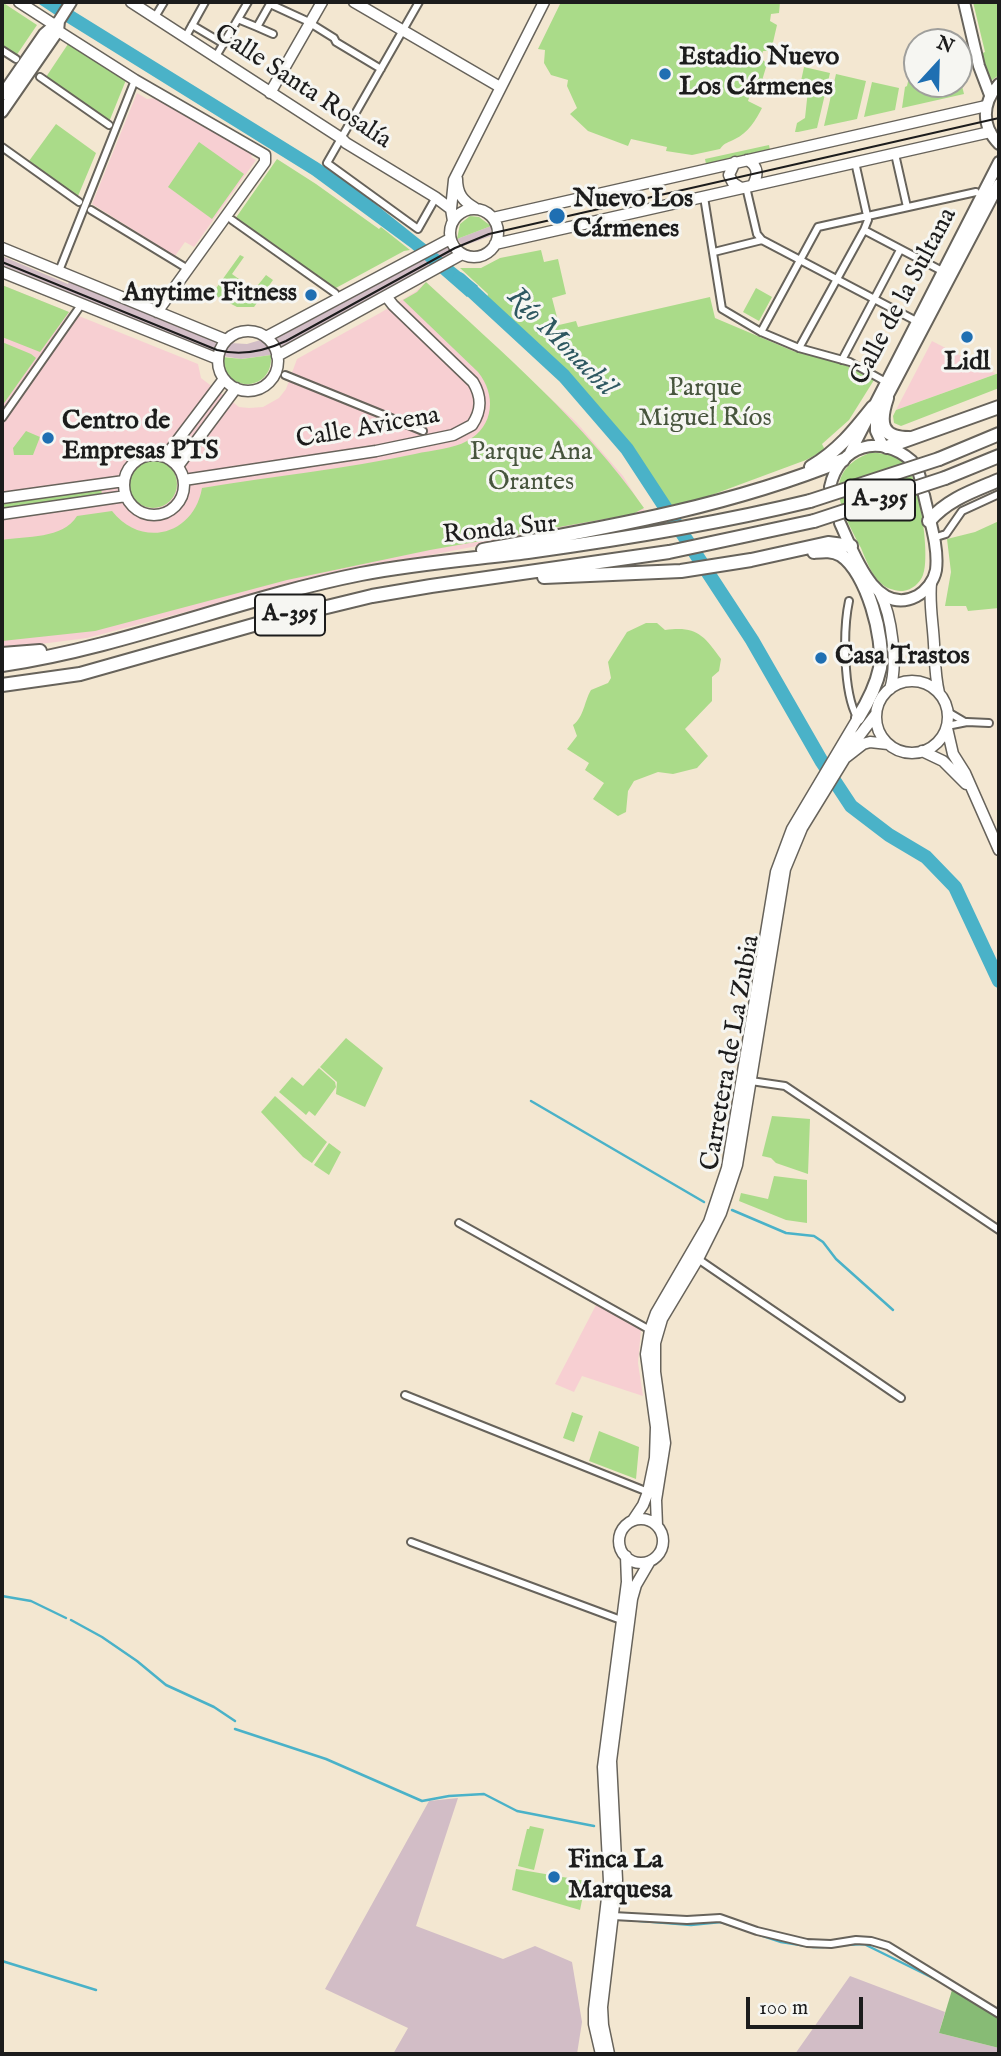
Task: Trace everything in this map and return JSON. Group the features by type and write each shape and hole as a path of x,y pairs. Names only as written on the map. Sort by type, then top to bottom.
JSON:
{"highway":[{"path":"887,398 881,418 884,428 893,436 913,438"},
{"path":"782,482 828,456 847,440 873,407"},
{"path":"885,447 999,407"},
{"name":"Ronda Sur","path":"2,665 65,653 318,583 449,559 498,556 705,526 810,501 939,459 999,434"},
{"name":"Ronda Sur","path":"2,685 80,674 314,609 431,586 716,544 814,521 945,478 999,456"},
{"path":"449,559 462,554 647,519 691,508 782,482 846,457"},
{"path":"929,521 943,506 956,498 999,480"},
{"path":"505,577 681,571 800,551 828,543 851,546"},
{"path":"800,551 835,553 847,561 854,569 876,615 881,649 880,666 871,697 858,718"},
{"path":"2,654 46,650 65,653"},
{"path":"2,694 65,681 80,674"}],"main road":[{"path":"964,2 988,101 986,122 998,146"},
{"path":"2,112 70,3"},
{"path":"2,95 57,24"},
{"path":"988,101 999,84"},
{"name":"Calle de la Sultana","path":"830,487 999,162"},
{"name":"Calle de la Sultana","path":"885,447 874,425 880,408 998,191"},
{"path":"846,457 872,446 896,450 912,461"},
{"path":"840,523 873,587 898,601 909,599 925,590 931,583 936,568 925,495"}],"street":[{"path":"19,2 57,24 135,80 265,155 266,159 229,218 157,312"},
{"name":"Calle Santa Rosalía","path":"131,2 451,209"},
{"path":"155,18 164,2"},
{"path":"184,38 205,2"},
{"path":"215,58 248,2"},
{"path":"270,93 322,2"},
{"path":"354,2 500,87"},
{"path":"419,2 327,163 418,229 435,199"},
{"path":"453,221 452,186 544,2"},
{"path":"257,27 270,4 309,22 381,69"},
{"path":"240,20 273,34"},
{"path":"192,25 224,44"},
{"path":"2,50 16,59"},
{"path":"40,77 109,125"},
{"path":"59,271 135,80"},
{"path":"492,218 988,101"},
{"path":"495,244 990,132"},
{"path":"2,147 79,202"},
{"path":"895,153 907,207"},
{"path":"747,160 757,173 747,187 757,234 762,240 918,322"},
{"path":"735,162 730,170 731,180 736,186 747,187"},
{"path":"799,348 868,220 855,162"},
{"path":"277,356 458,256 480,256 489,252 495,244 498,232 492,218 485,211 466,203 458,192 458,172"},
{"path":"761,332 818,226 976,191"},
{"path":"704,197 722,309 761,332 799,348 842,360 886,382"},
{"path":"266,337 446,240 458,214 476,209"},
{"path":"91,210 183,266"},
{"path":"229,218 335,293"},
{"path":"863,230 944,272"},
{"path":"446,240 455,248 458,256"},
{"path":"714,252 762,240"},
{"path":"2,248 226,340"},
{"path":"842,360 900,250"},
{"path":"2,272 218,359"},
{"name":"Calle Avicena","path":"184,480 376,452 453,435 472,425 480,401 480,394 473,382 386,296"},
{"path":"2,418 80,304"},
{"path":"245,331 266,337 274,346 277,356 275,373 263,387 246,391 236,388 224,379 218,359 219,351 226,340 245,331"},
{"path":"285,376 424,431"},
{"path":"165,457 224,379"},
{"path":"177,466 236,388"},
{"path":"151,455 165,457 177,466 184,480 184,490 179,501 162,514 143,512 133,506 126,496 125,474 138,460 151,455"},
{"path":"2,498 124,481"},
{"path":"933,538 946,534 962,511 999,495"},
{"path":"2,514 126,496"},
{"path":"931,583 934,666 939,694 948,712 950,746 999,850"},
{"path":"880,593 889,617 893,670 890,689"},
{"path":"849,601 845,624 845,658 852,704 858,718"},
{"path":"939,694 928,685 915,681 901,683 890,689 879,702 876,713 878,730 888,744 905,752 922,751 939,741 947,727 967,722 989,723"},
{"path":"948,712 967,722"},
{"name":"Carretera de La Zubia","path":"836,763 876,713"},
{"name":"Carretera de La Zubia","path":"657,1525 656,1500 665,1443 655,1372 655,1343 666,1311 698,1259 730,1188 741,1148 785,869 802,828 858,718"},
{"name":"Carretera de La Zubia","path":"836,763 863,744 888,744"},
{"path":"922,751 943,761 970,787"},
{"name":"Carretera de La Zubia","path":"633,1520 648,1492 656,1447 656,1427 646,1354 650,1329 662,1302 699,1241 723,1183 733,1146 776,872 792,829 825,784"},
{"path":"751,1081 785,1086 999,1230"},
{"path":"459,1223 650,1329"},
{"path":"698,1259 901,1398"},
{"path":"405,1395 648,1492"},
{"path":"601,2054 594,2024 594,2009 609,1881 603,1767 627,1582 626,1556 620,1536 622,1530 633,1520 646,1519 657,1525 663,1545 636,1585 632,1599 611,1761 617,1862 602,2007 609,2054"},
{"path":"411,1542 621,1620"},
{"path":"626,1556 637,1562 650,1561"},
{"path":"613,1916 687,1920 720,1918 757,1931 807,1942 831,1944 856,1940 871,1941 888,1946 999,2014"}],"shaded area":[{"path":"137,93 147,99 156,98 249,151 253,154 251,157 256,160 194,247 185,242 175,256 92,204"},
{"path":"491,226 491,236 463,246 457,239"},
{"path":"445,244 453,255 282,350 271,355 241,359 210,354 2,265 2,256 68,284 70,280 230,343 247,344 274,336"},
{"path":"426,282 576,422 623,476 646,513 318,577 87,638 2,649 2,285 198,364 201,378 239,407 249,408 263,407 279,398 286,389 297,359 380,313 415,292"},
{"path":"932,341 996,374 896,410"},
{"path":"596,1305 641,1329 638,1363 643,1396 582,1376 574,1392 555,1384"},
{"path":"458,1798 416,1926 503,1959 535,1946 572,1962 582,2022 577,2054 393,2054 408,2028 325,1989 429,1801"},
{"path":"850,1976 945,2012 939,2033 999,2048 999,2054 795,2054"}],"green space":[{"path":"2,2 37,25 16,56 2,46"},
{"name":"Estadio Nuevo Los Cármenes","path":"561,2 780,2 779,13 771,14 770,21 777,25 771,51 763,51 761,58 767,64 760,87 752,88 748,101 762,108 757,117 744,133 720,149 692,155 666,151 667,147 631,139 628,146 588,131 570,114 577,108 567,86 568,80 551,75 544,63 545,50 538,49"},
{"path":"973,2 999,2 999,75 992,80 989,79 980,54 985,52"},
{"path":"68,44 126,80 109,122 46,77"},
{"path":"804,67 830,73 817,128 795,132 797,123 805,118 808,90 801,81"},
{"path":"836,74 866,81 857,119 824,126"},
{"path":"872,82 899,88 895,110 864,117"},
{"path":"903,98 946,98 902,108"},
{"path":"56,124 96,153 78,196 29,161"},
{"path":"199,142 244,174 212,219 168,187"},
{"path":"769,145 770,150 706,164 705,159"},
{"path":"277,159 379,229 381,227 410,250 334,289 235,219"},
{"path":"470,216 479,217 491,226 457,239 460,224"},
{"name":"Parque Miguel Ríos","path":"541,250 544,262 558,259 566,294 552,298 559,325 576,321 578,327 710,297 715,318 793,351 843,364 874,380 849,420 822,444 825,450 806,460 698,500 670,506 630,447 594,404 460,268 481,268 500,258"},
{"path":"240,255 244,257 232,274 254,290 266,275 273,280 254,307 237,307 212,294"},
{"name":"Parque Ana Orantes","path":"426,282 569,417 644,508 633,514 430,550 287,580 95,631 2,641 2,540 53,533 63,529 77,516 112,511 124,523 138,530 152,533 165,531 178,526 189,517 202,488 442,449 461,444 476,435 488,418 490,409 484,381 478,372 403,300 417,292"},
{"path":"2,285 69,312 40,352 2,337"},
{"path":"756,288 772,297 759,321 743,312"},
{"path":"2,342 36,358 2,406"},
{"path":"271,355 270,367 265,376 248,384 231,378 222,357 242,359"},
{"path":"999,373 999,388 901,426 894,423 896,410"},
{"path":"26,431 40,437 33,455 14,455 13,448"},
{"path":"872,452 903,461 914,481 918,498 926,551 925,565 920,581 903,591 887,588 876,578 847,520 839,494 840,481 845,470 855,460"},
{"path":"153,460 170,467 177,484 170,501 153,508 136,501 129,484 136,467"},
{"path":"101,487 102,496 2,511 2,502"},
{"path":"999,521 999,608 968,611 966,606 945,606 951,572 947,539 975,532"},
{"path":"646,623 657,623 665,630 692,631 704,638 721,659 719,671 712,677 712,701 685,729 708,756 697,768 673,774 658,772 634,781 628,791 626,812 618,816 593,799 604,783 585,770 589,763 567,749 577,736 573,725 582,714 591,690 608,683 611,678 608,662 627,632"},
{"path":"346,1038 383,1068 365,1107 336,1094 337,1082 320,1067"},
{"path":"319,1068 335,1082 336,1087 315,1116 309,1111 306,1115 279,1092 292,1077 303,1086"},
{"path":"275,1096 327,1142 312,1163 303,1157 261,1112"},
{"path":"772,1116 810,1119 808,1174 762,1156"},
{"path":"329,1143 341,1152 329,1175 314,1165"},
{"path":"774,1176 807,1180 807,1223 786,1220 739,1201 741,1193 768,1199"},
{"path":"572,1412 583,1416 574,1442 563,1438"},
{"path":"599,1431 639,1447 636,1479 589,1461"},
{"path":"530,1826 544,1829 534,1870 518,1866"},
{"path":"516,1869 586,1881 580,1910 512,1890"},
{"path":"952,1990 999,2017 999,2048 939,2033"}],"water":[{"path":"36,2 59,2 319,163 358,190 478,286 467,297 411,248 312,175"}],"waterway":[{"name":"Río Monachil","path":"459,279 564,376 627,449 752,640 822,762 851,806 889,835 926,857 955,887 999,981"},
{"path":"531,1101 704,1202"},
{"path":"732,1210 786,1233 814,1236 893,1310"},
{"path":"2,1596 31,1601 66,1618"},
{"path":"71,1620 102,1637 166,1685 214,1707 235,1721"},
{"path":"235,1729 326,1759 422,1801 484,1794 517,1811 594,1826"},
{"path":"628,1920 691,1925 721,1922 781,1942 824,1947"},
{"path":"845,1945 864,1944 941,1982"},
{"path":"2,1961 96,1990"}],"tram line":[{"path":"2,262 217,350 252,352 286,341 455,248 489,234 999,118"}],"place":[{"name":"Estadio Nuevo Los Cármenes","path":"665,74"},
{"name":"Nuevo Los Cármenes","path":"557,216"},
{"name":"Anytime Fitness","path":"311,295"},
{"name":"Lidl","path":"967,337"},
{"name":"Centro de Empresas PTS","path":"48,438"},
{"name":"Casa Trastos","path":"821,658"},
{"name":"Finca La Marquesa","path":"554,1877"}]}
